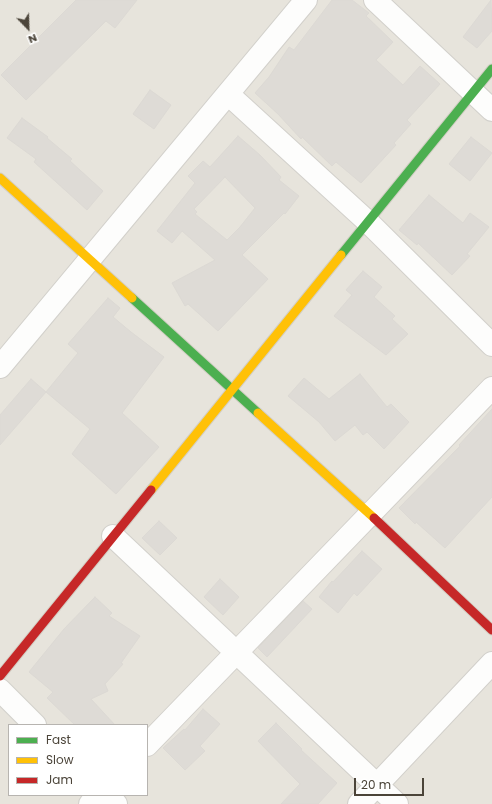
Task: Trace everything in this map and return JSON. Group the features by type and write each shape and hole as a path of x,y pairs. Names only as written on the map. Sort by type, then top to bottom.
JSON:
{"street":[{"path":"0,367 306,0"},
{"path":"376,0 492,110"},
{"path":"0,676 492,69"},
{"path":"228,94 368,222 492,345"},
{"path":"0,178 410,551 492,630"},
{"path":"148,744 492,388"},
{"path":"113,536 397,804"},
{"path":"359,804 492,663"},
{"path":"0,690 35,724"},
{"path":"90,804 97,796"},
{"path":"108,796 116,804"}],"shaded area":[{"path":"0,0 492,0 492,804 0,804"}],"building":[{"path":"76,0 137,0 115,28 106,21 26,100 1,75"},
{"path":"332,0 352,0 369,13 366,16 393,42 376,60 403,85 420,66 440,84 407,120 411,124 394,143 396,145 361,183 336,162 332,166 302,137 301,139 278,114 255,93 269,77 289,47 294,50"},
{"path":"491,0 492,31 477,48 463,37"},
{"path":"150,90 171,105 154,129 133,114"},
{"path":"22,118 48,137 47,138 72,159 70,161 103,191 87,210 34,162 36,159 7,138"},
{"path":"238,136 260,155 281,177 279,180 299,196 285,214 284,213 242,255 268,279 218,331 188,304 185,306 172,283 215,260 182,231 172,243 157,231 195,183 188,176 203,161 210,167","holes":["225,177 255,208 240,227 227,240 195,214 197,212 194,209"]},
{"path":"471,137 492,153 470,181 449,164"},
{"path":"429,195 463,223 470,213 489,227 467,254 470,256 452,275 418,243 417,245 399,230"},
{"path":"363,271 382,287 374,297 395,316 392,319 408,334 386,355 334,316 352,295 346,290"},
{"path":"108,298 120,308 113,317 164,357 122,413 159,447 116,494 72,454 90,429 46,392 78,353 68,344"},
{"path":"360,374 387,407 391,404 409,422 384,449 367,432 363,435 355,425 335,441 319,422 288,396 304,378 329,399"},
{"path":"31,379 46,392 0,445 0,415"},
{"path":"492,409 492,497 445,548 416,522 415,524 399,508 460,446 459,445"},
{"path":"159,521 177,538 160,555 142,538"},
{"path":"362,551 382,569 357,596 354,593 338,613 319,597 332,581 333,582"},
{"path":"220,579 239,597 223,615 204,597"},
{"path":"95,597 112,613 109,616 140,636 121,663 123,664 105,684 108,691 91,699 114,724 74,724 47,698 53,692 29,672 64,629"},
{"path":"303,601 312,609 267,657 258,648"},
{"path":"203,709 220,724 200,746 205,751 185,770 163,748 184,729 185,730"},
{"path":"276,723 302,749 301,750 337,783 318,804 281,804 300,784 258,741"}],"traffic: fast":[{"path":"341,255 492,69"},
{"path":"132,298 258,413"}],"traffic: slow":[{"path":"0,178 132,298"},
{"path":"151,490 341,255"},
{"path":"258,413 374,518"}],"traffic: jam":[{"path":"0,676 151,490"},
{"path":"374,518 492,630"}]}
